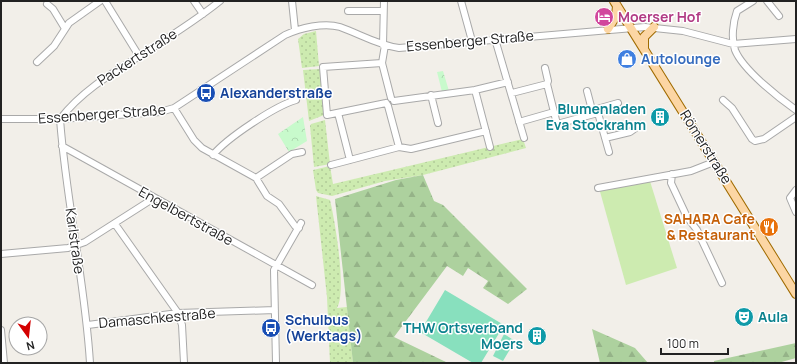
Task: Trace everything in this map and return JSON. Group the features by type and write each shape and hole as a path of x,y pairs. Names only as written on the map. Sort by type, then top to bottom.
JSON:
{"main road":[{"name":"Römerstraße","path":"615,3 796,294"},
{"path":"608,29 616,16 615,3"},
{"path":"644,49 646,34 654,27"}],"street":[{"path":"37,62 54,46 64,27 100,1"},
{"path":"105,1 139,56"},
{"path":"194,1 203,14"},
{"name":"Packertstraße","path":"60,119 70,105 94,85 203,14 220,1"},
{"path":"292,1 295,30"},
{"path":"384,1 384,45 382,63 399,147"},
{"path":"461,1 472,41"},
{"path":"752,1 737,10 733,44 736,52 751,71 767,87 796,110"},
{"path":"767,1 779,16"},
{"path":"46,4 53,9 64,27"},
{"path":"348,11 383,11"},
{"name":"Essenberger Straße","path":"1,120 60,119 160,112 174,108 285,35 295,30 316,26 336,26 384,45 409,48 608,29 654,27 683,31 733,44 796,39"},
{"path":"495,39 524,138"},
{"path":"382,63 346,67 323,67 327,115 431,95 475,90 508,82"},
{"path":"545,68 548,81 547,84 557,124 618,103"},
{"path":"512,93 547,84"},
{"path":"593,88 585,92 592,110 597,111"},
{"path":"475,90 490,147"},
{"path":"431,95 438,123"},
{"path":"213,155 220,146 285,104 296,100"},
{"path":"723,100 732,108 752,139 755,141 764,139 796,117"},
{"path":"174,108 194,140 202,148 256,178 267,196 280,204 295,226 300,226 274,270 276,363"},
{"path":"597,111 609,152"},
{"path":"519,122 554,112"},
{"path":"338,113 350,160"},
{"name":"Karlstraße","path":"60,119 75,246 88,324 90,363"},
{"path":"605,138 630,132 640,125"},
{"path":"331,165 399,147 411,149 486,131"},
{"name":"Engelbertstraße","path":"62,146 312,285"},
{"path":"256,178 292,154 302,152"},
{"path":"598,188 700,168 714,162"},
{"path":"672,174 671,183 687,217 697,230 722,283"},
{"path":"796,190 790,198 796,212"},
{"path":"1,254 75,246 85,242 115,224 154,198"},
{"path":"115,224 178,313 182,325 184,363"},
{"name":"Damaschkestraße","path":"88,324 178,313 275,310"},
{"path":"1,330 4,363"}],"green space":[{"path":"316,31 319,66 302,68 298,39 304,34"},
{"path":"320,69 324,115 309,121 303,70"},
{"path":"443,71 449,91 442,92 437,72"},
{"path":"303,117 307,141 289,152 278,134"},
{"path":"325,120 330,164 314,167 310,126 311,124"},
{"path":"523,139 526,148 423,175 385,181 332,196 318,193 316,190 313,170 330,166 333,184"},
{"path":"423,175 434,201 443,205 527,289 508,304 483,288 488,281 468,268 463,276 447,266 394,337 448,363 353,363 335,199 396,180"},
{"path":"649,178 677,268 626,285 599,188"},
{"path":"316,196 330,200 335,223 339,256 341,287 340,299 337,308 347,307 353,363 330,363 327,297"},
{"path":"445,290 504,325 481,363 473,363 420,332"},
{"path":"592,329 635,348 648,363 600,363"},
{"path":"504,334 515,341 503,361 493,356"},
{"path":"796,343 796,358 778,363 714,363 714,361"}],"place":[{"name":"Moerser Hof","path":"604,17"},
{"name":"Autolounge","path":"627,59"},
{"name":"Alexanderstraße","path":"206,93"},
{"name":"Blumenladen Eva Stockrahm","path":"660,117"},
{"name":"SAHARA Cafe & Restaurant","path":"769,227"},
{"name":"Aula","path":"744,317"},
{"name":"Schulbus (Werktags)","path":"271,328"},
{"name":"THW Ortsverband Moers","path":"537,336"}]}
